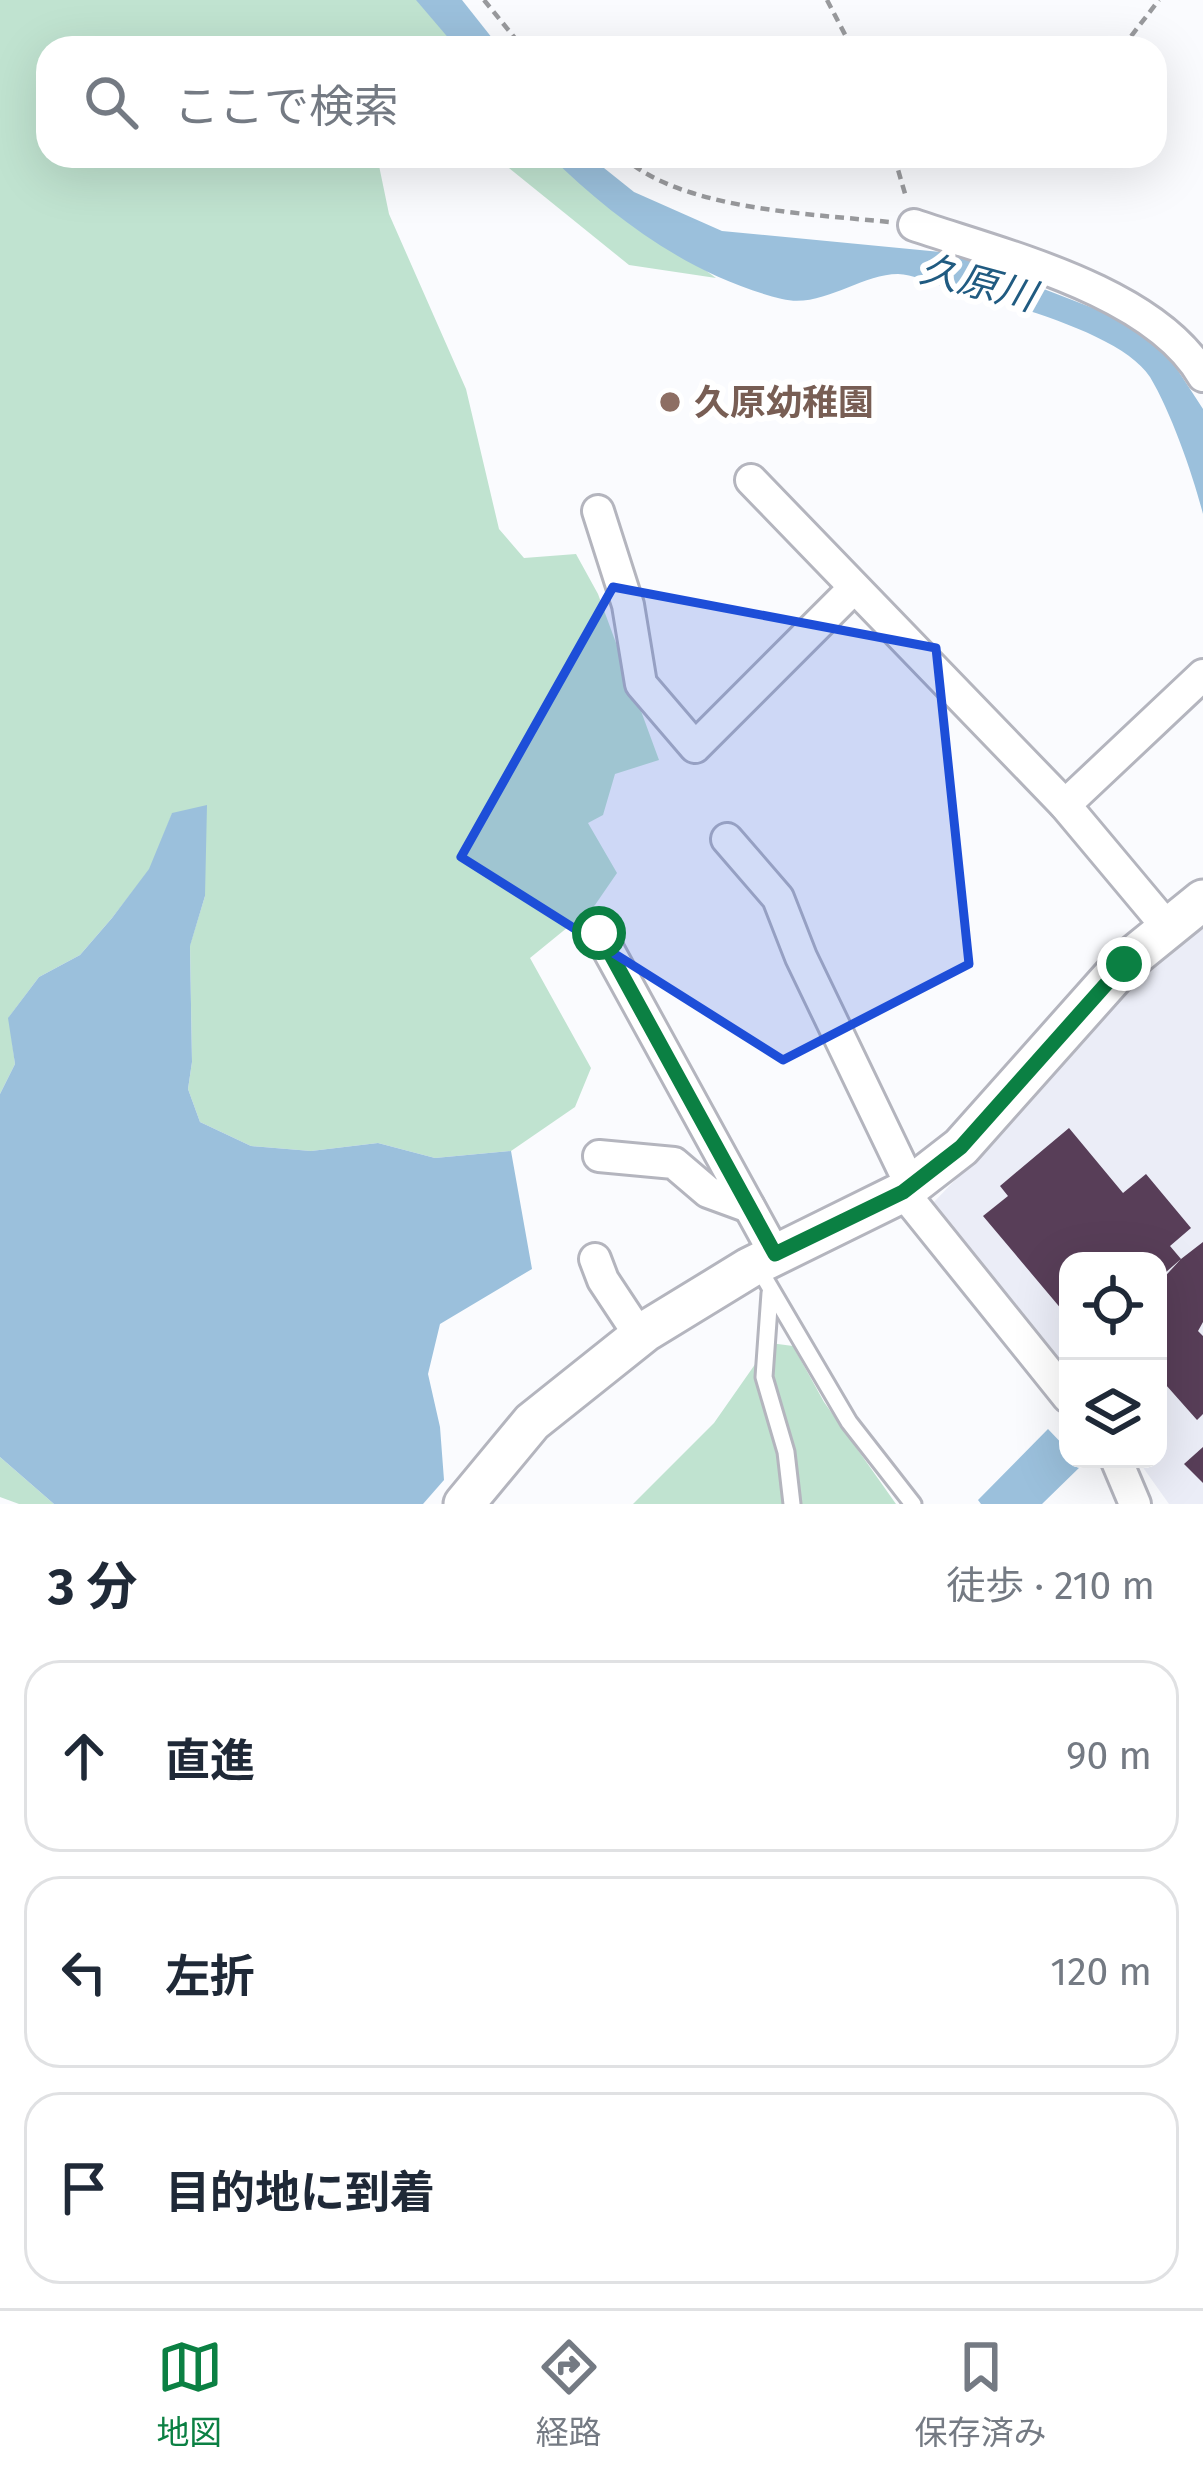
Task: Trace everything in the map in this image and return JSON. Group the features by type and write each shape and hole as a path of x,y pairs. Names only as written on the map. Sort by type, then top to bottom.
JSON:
{"street":[{"path":"914,225 1119,300 1192,356 1203,376"},
{"path":"751,480 1065,805 1168,928"},
{"path":"598,511 628,605 641,684 695,747 853,589"},
{"path":"1065,805 1203,675"},
{"path":"728,839 778,898 907,1189 1059,1385"},
{"path":"464,1504 532,1422 640,1336 907,1189 961,1147 1124,964 1203,900"},
{"path":"599,933 748,1207 767,1269"},
{"path":"599,1156 674,1163 708,1192 748,1207"},
{"path":"595,1259 603,1280 640,1336"},
{"path":"1120,1468 1135,1504"}],"lane":[{"path":"767,1269 764,1377 785,1452 792,1504"},
{"path":"767,1269 849,1422 913,1504"}],"path":[{"path":"484,0 514,36"},
{"path":"826,0 846,36"},
{"path":"1131,36 1159,0"},
{"path":"635,168 709,199 914,225 898,168"}],"highlighted area":[{"path":"613,587 936,648 969,964 783,1060 461,857"}],"shaded area":[{"path":"1203,924 1203,1504 1169,1504 1143,1468 1167,1468 1167,1252 1059,1252 1059,1361 933,1203 1044,1087 1151,960"}],"green space":[{"path":"0,0 422,0 452,36 36,36 36,168 379,168 389,214 466,389 499,529 524,558 576,554 598,594 659,760 615,774 603,815 588,823 617,873 595,905 530,958 591,1068 575,1107 511,1151 435,1158 378,1143 311,1151 251,1146 200,1122 188,1089 192,1062 190,945 205,896 172,814 150,869 112,918 80,955 39,977 9,1017 15,1064 0,1094"},
{"path":"509,168 566,168 716,278 629,265"},
{"path":"770,1343 793,1346 824,1402 896,1504 633,1504 714,1423"},
{"path":"0,1457 54,1504 19,1504 0,1497"}],"water":[{"path":"416,0 462,0 490,36 447,36"},
{"name":"久原川","path":"563,168 604,168 634,192 722,231 951,253 1111,315 1166,352 1203,409 1203,514 1158,391 1135,360 1113,345 1055,320 903,274 869,279 812,299 782,299 687,261 601,202"},
{"path":"207,805 205,896 190,946 192,1062 188,1089 200,1122 251,1146 311,1151 378,1143 435,1158 511,1151 532,1269 440,1324 428,1374 440,1427 444,1480 423,1504 54,1504 0,1457 0,1094 15,1064 8,1018 39,977 80,955 112,918 149,869 172,813"},
{"path":"1048,1429 1059,1441 1059,1468 1079,1468 1042,1504 981,1504 978,1500"}],"building":[{"path":"1069,1128 1123,1193 1146,1174 1191,1228 1170,1246 1181,1259 1167,1271 1167,1252 1059,1252 1059,1306 983,1216 1008,1196 1000,1186"},
{"path":"1203,1242 1203,1322 1198,1331 1203,1336 1203,1414 1197,1420 1167,1386 1167,1274"},
{"path":"1203,1447 1203,1483 1184,1464"}],"place":[{"name":"久原幼稚園","path":"670,402"}],"route":[{"path":"599,933 775,1254 903,1192 961,1147 1124,964"}]}
